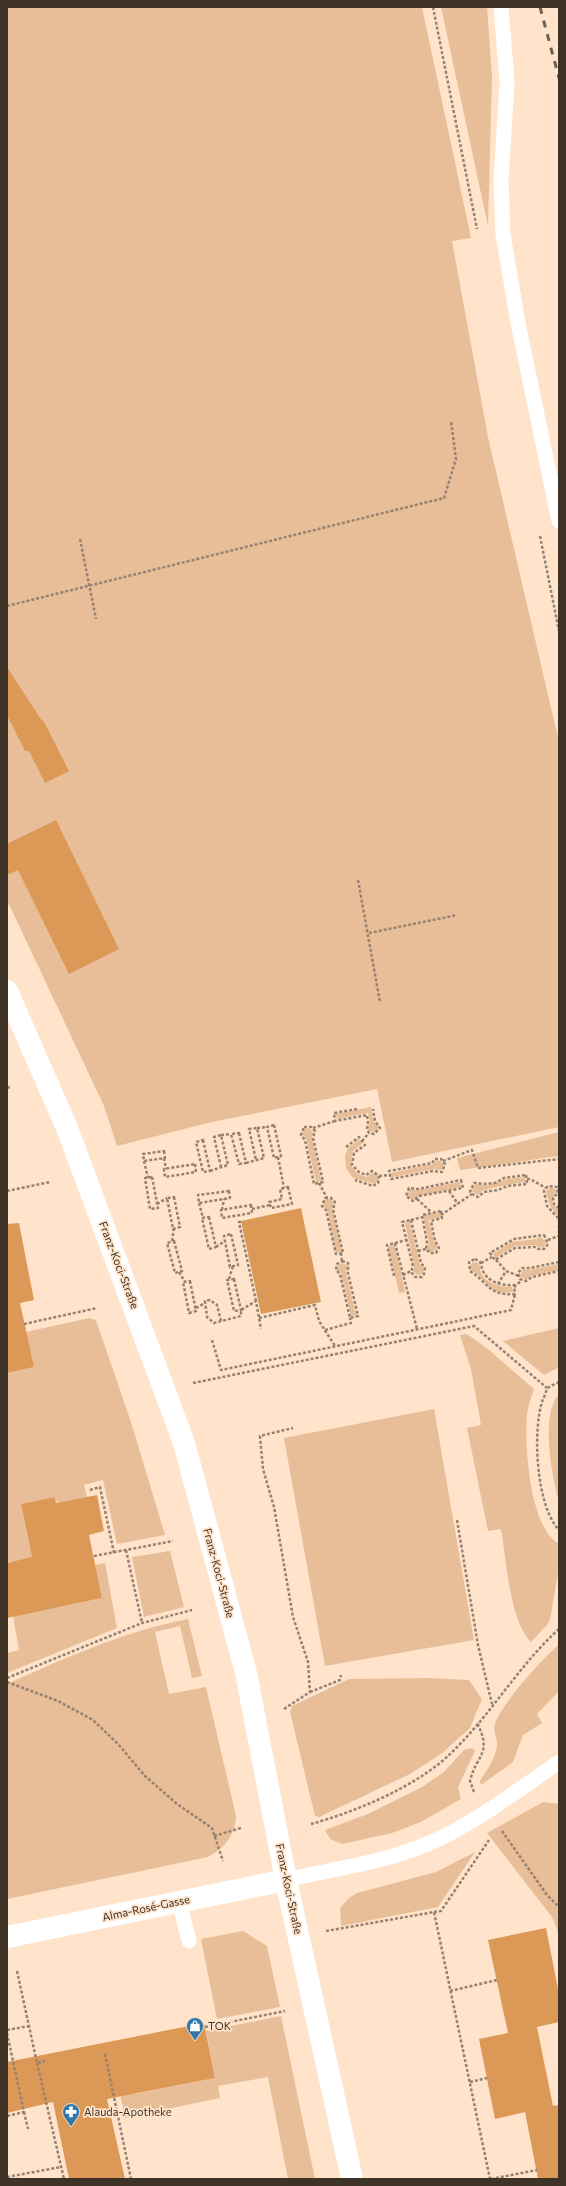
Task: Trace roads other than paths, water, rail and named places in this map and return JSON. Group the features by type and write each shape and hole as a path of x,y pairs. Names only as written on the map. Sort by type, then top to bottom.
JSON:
{"street":[{"name":"Franz-Koci-Straße","path":"7,991 67,1128 184,1443 246,1673 286,1880 352,2179"},
{"name":"Alma-Rosé-Gasse","path":"7,1937 286,1880"}],"lane":[{"path":"501,7 507,82 501,181 503,234 518,323 559,521"},
{"path":"286,1880 390,1857 410,1850 447,1834 559,1762"},
{"path":"179,1902 188,1941"}],"railway":[{"path":"540,7 559,78"}],"place":[{"name":"TOK","path":"195,2041"},
{"name":"Alauda-Apotheke","path":"71,2127"}]}
